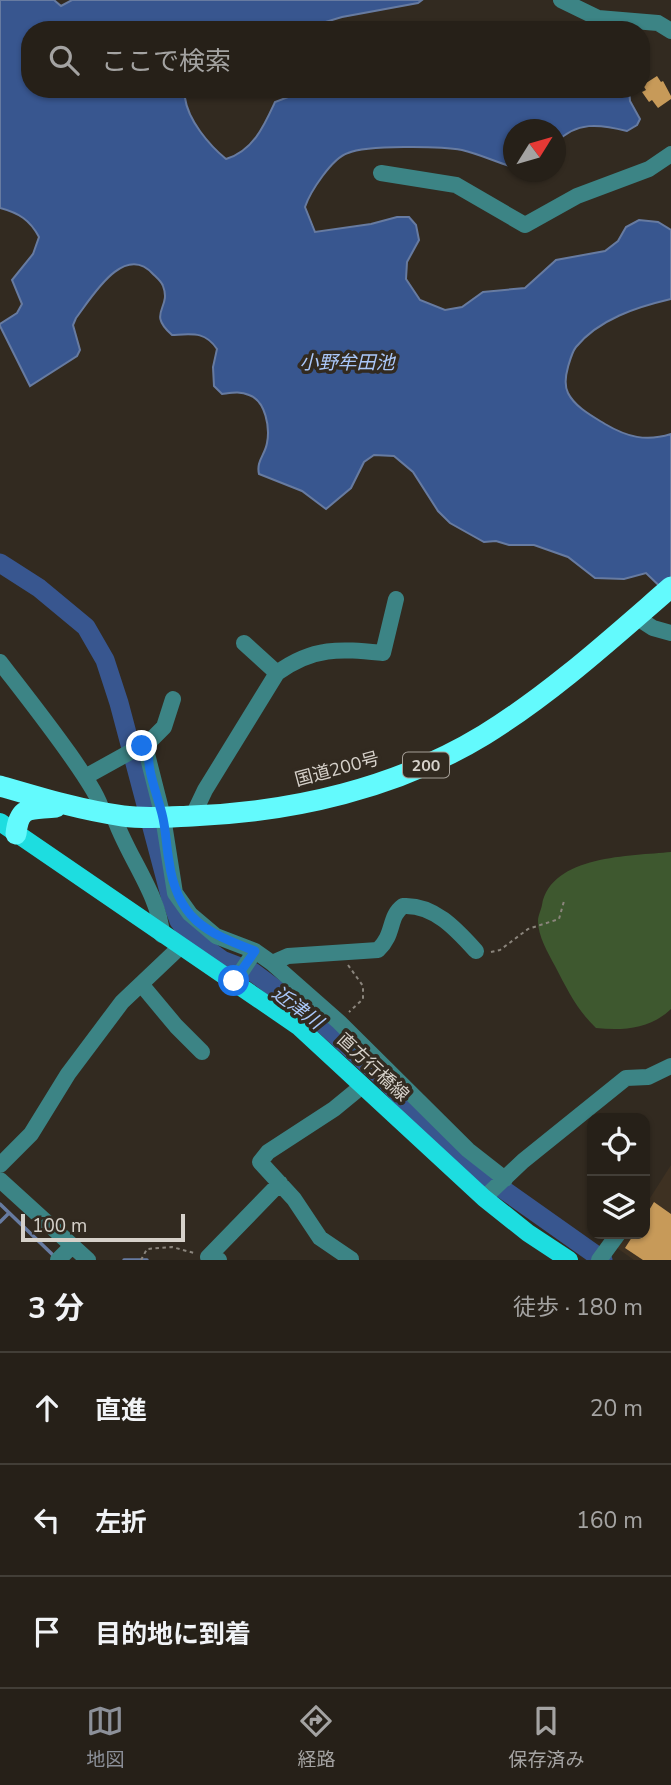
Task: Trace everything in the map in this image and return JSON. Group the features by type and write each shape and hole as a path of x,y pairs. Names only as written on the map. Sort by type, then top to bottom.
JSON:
{"highway":[{"name":"国道200号","path":"0,786 68,806 113,814 163,817 231,814 297,804 359,789 407,774 456,750 507,719 555,685 671,587"},
{"path":"8,828 31,808 68,806"}],"main road":[{"name":"直方行橋線","path":"8,828 180,947 237,978 298,1026 485,1198 528,1233 569,1260"}],"street":[{"path":"561,0 598,18 634,21"},
{"path":"650,22 658,23 671,31"},
{"path":"381,173 456,185 525,225 577,196 649,169 671,154"},
{"path":"198,816 196,808 205,790 277,673 326,650 383,653 396,599"},
{"path":"641,613 653,628 671,633"},
{"path":"244,643 277,673"},
{"path":"0,662 101,802 113,814 119,834 139,868 161,921 162,935"},
{"path":"85,777 146,743 164,727 173,699"},
{"path":"146,743 163,817 176,893 190,914 216,936 272,963 339,1022 468,1150 504,1179"},
{"path":"272,963 288,956 377,950 388,940 396,911 403,906 412,905 440,917 476,951"},
{"path":"0,1165 31,1134 68,1074 122,1002 180,947"},
{"path":"237,978 254,953"},
{"path":"141,984 202,1052"},
{"path":"485,1198 523,1161 626,1078 648,1077 671,1066"},
{"path":"350,1260 320,1238 294,1199 260,1162 268,1152 334,1109 362,1086"},
{"path":"0,1180 88,1260"},
{"path":"213,1258 280,1183"},
{"path":"599,1260 614,1239"},
{"path":"58,1260 72,1246"}],"path":[{"path":"476,951 485,953 500,950 528,929 559,919 564,901"},
{"path":"339,1022 363,999 363,986 340,953"},
{"path":"141,1260 147,1249 172,1247 213,1258"}],"shaded area":[{"path":"671,1165 671,1260 634,1260 617,1248 623,1239 650,1239 650,1198"}],"green space":[{"path":"671,852 671,1009 645,1025 616,1029 596,1028 573,999 549,956 538,927 548,889 560,876 595,861"}],"water":[{"name":"小野牟田池","path":"0,0 54,0 61,6 72,0 422,0 329,21 21,21 21,98 185,98 195,123 206,139 226,159 250,144 262,128 275,102 285,98 630,98 640,119 637,125 627,131 589,126 566,135 566,119 503,119 503,164 452,149 404,147 348,153 329,168 305,207 315,232 409,217 416,225 419,240 407,262 406,279 420,300 445,310 462,307 483,292 525,288 556,260 605,251 618,241 626,227 639,220 658,222 671,230 671,299 632,310 585,337 573,351 566,383 568,393 575,403 613,428 645,438 671,434 671,597 646,573 624,579 595,578 568,557 534,545 484,542 450,523 438,511 413,472 394,456 374,455 364,462 351,488 326,509 302,491 259,474 259,465 268,437 263,409 255,398 249,395 222,394 214,386 213,367 217,349 203,336 172,335 161,321 160,315 165,300 163,286 142,266 131,264 120,268 100,286 73,325 80,350 77,356 30,386 0,326 17,313 22,304 12,280 33,254 39,237 32,226 13,212 0,208"}],"building":[{"path":"657,76 671,96 671,99 658,108 652,100 649,102 646,98 650,98 650,80"},
{"path":"654,1202 671,1214 671,1260 643,1260 625,1248 631,1239 650,1239 650,1209"}],"waterway":[{"name":"近津川","path":"0,563 39,588 86,627 105,660 171,899 179,921 193,939 222,960 253,972 324,1025 383,1078 439,1136 480,1173 603,1260"},
{"path":"0,1204 54,1256"},
{"path":"0,1222 8,1214"},
{"path":"124,1260 147,1260"}],"route":[{"path":"142,746 150,741 147,754 163,817 176,893 181,903 201,925 216,936 255,951 234,981"}]}
